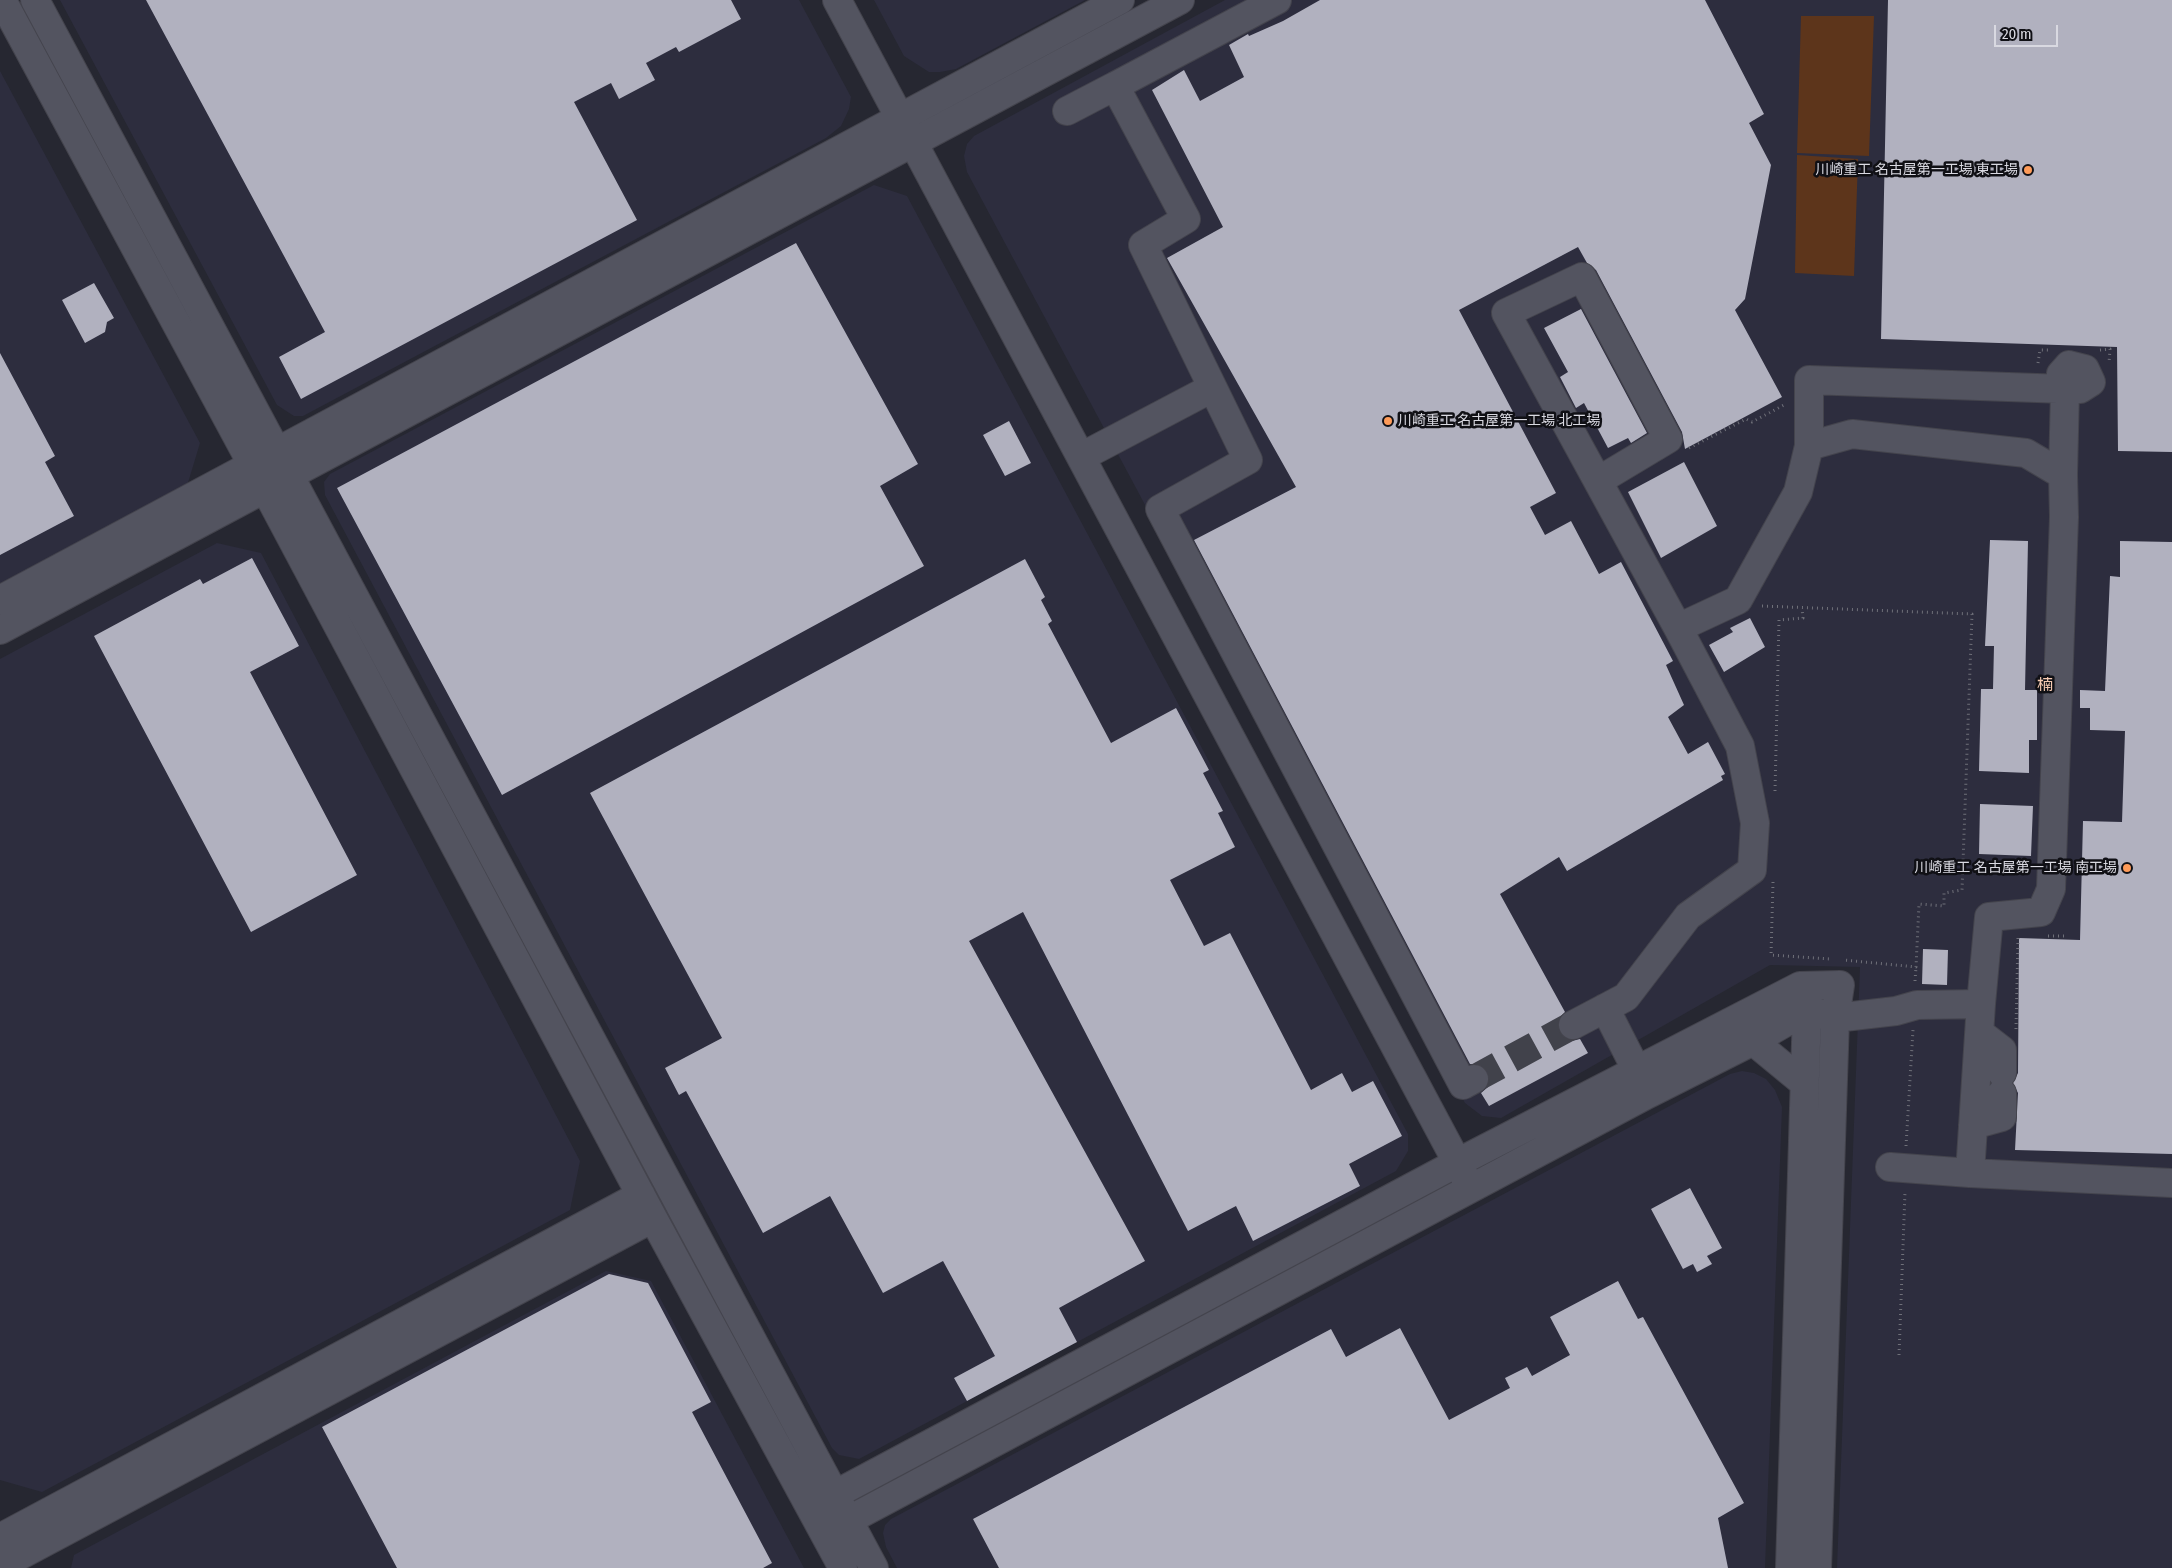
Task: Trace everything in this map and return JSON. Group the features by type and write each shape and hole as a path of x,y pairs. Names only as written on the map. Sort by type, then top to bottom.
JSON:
{"street":[{"path":"2,0 252,464 647,1206 843,1568"},
{"path":"35,0 874,1568"},
{"path":"836,0 1471,1188"},
{"path":"0,600 1120,0"},
{"path":"0,630 1180,0"},
{"path":"1067,111 1277,0"},
{"path":"1115,86 1186,219 1143,245 1248,460 1160,509 1464,1084 1474,1079"},
{"path":"1573,1025 1626,997 1688,916 1752,870 1755,822 1740,746 1678,628 1506,313 1582,277 1668,438 1598,481"},
{"path":"1678,628 1738,600 1798,492 1809,446 1809,380 2065,390 2064,517 2051,889 2041,912 1989,917 1980,1004 1980,1032 1970,1173"},
{"path":"1081,458 1212,388"},
{"path":"1809,446 1852,434 2026,453 2063,475"},
{"path":"824,1533 1471,1188 1642,1083 1804,998 1840,985 1835,1018 1817,1568"},
{"path":"811,1507 1457,1163 1642,1083 1753,1041 1804,998"},
{"path":"1790,1568 1804,1083 1804,998"},
{"path":"1835,1018 1896,1011 1918,1005 1980,1004"},
{"path":"1605,1008 1642,1083"},
{"path":"1973,1125 2002,1117 2002,1072 1980,1032"},
{"path":"1753,1041 1804,1083"},
{"path":"1890,1168 2172,1183"},
{"path":"4,1556 647,1206"}],"path":[{"path":"1668,438 1676,455 1746,419 1752,422 1784,405"},
{"path":"1773,876 1771,955 1916,967 1919,904 1944,906 1944,893 1962,890 1972,614 1802,609 1803,618 1779,620 1775,797"},
{"path":"2002,1072 2015,1050 2018,936"},
{"path":"2046,936 2065,936"}],"shaded area":[{"path":"60,0 799,0 851,97 849,109 841,126 826,138 303,416 294,416 277,405"},
{"path":"874,0 1085,0 956,69 929,72 904,56"},
{"path":"1225,0 2172,0 2172,1568 1837,1568 1860,967 1770,965 1501,1118 1482,1116 1465,1103 967,172 964,156 967,144 974,136"},
{"path":"1801,16 1874,16 1869,156 1797,153"},
{"path":"0,71 200,443 187,486 0,586"},
{"path":"1797,155 1858,159 1854,276 1795,273"},
{"path":"874,185 907,196 1408,1134 1408,1151 1396,1171 859,1459 839,1455 832,1448 325,495 324,482 330,474"},
{"path":"217,543 261,553 580,1161 570,1210 42,1492 0,1480 0,659"},
{"path":"1742,1071 1754,1073 1766,1079 1775,1090 1782,1107 1765,1568 897,1568 886,1547 883,1533 885,1525 891,1519 1730,1074"},
{"path":"606,1271 651,1281 804,1568 71,1568 74,1555"}],"building":[{"path":"146,0 731,0 741,19 679,52 676,47 646,63 655,80 619,99 611,83 574,102 637,220 301,399 279,357 325,332"},
{"name":"川崎重工 名古屋第一工場 北工場","path":"1320,0 1705,0 1764,114 1749,123 1771,165 1745,299 1735,310 1782,397 1685,449 1682,432 1596,270 1587,263 1578,247 1459,310 1556,493 1530,507 1545,535 1571,521 1599,574 1621,562 1673,661 1666,665 1684,705 1668,717 1688,754 1708,742 1725,774 1721,776 1723,780 1567,871 1559,857 1500,894 1565,1012 1557,1024 1559,1033 1572,1041 1580,1039 1588,1053 1489,1106 1481,1093 1488,1087 1490,1080 1488,1072 1482,1065 1470,1064 1194,540 1296,487 1167,258 1223,227 1152,90 1184,70 1200,101 1244,77 1229,45 1248,34 1249,36 1283,21"},
{"name":"川崎重工 名古屋第一工場 東工場","path":"1888,0 2172,0 2172,452 2118,451 2117,347 1881,339"},
{"path":"796,243 918,464 880,486 924,566 502,795 337,488"},
{"path":"94,283 114,318 107,322 105,332 85,343 62,300"},
{"path":"1581,309 1647,433 1631,443 1628,438 1608,448 1584,403 1576,408 1560,377 1568,372 1544,328"},
{"path":"0,353 55,456 45,462 74,516 0,555"},
{"path":"1009,421 1031,463 1005,476 983,435"},
{"path":"1684,462 1717,526 1661,558 1628,492"},
{"path":"1990,540 2028,541 2025,690 2037,690 2037,740 2029,740 2029,773 1979,771 1981,689 1993,689 1994,646 1985,646"},
{"name":"川崎重工 名古屋第一工場 南工場","path":"2120,541 2172,542 2172,1154 2015,1150 2018,1093 2013,1083 2018,1073 2019,938 2080,940 2083,821 2122,822 2125,731 2090,730 2090,708 2080,708 2080,690 2105,691 2110,576 2120,577"},
{"path":"252,558 299,646 250,672 357,875 251,932 94,636 200,579 203,584"},
{"path":"1025,559 1045,597 1041,600 1052,621 1048,624 1111,743 1176,708 1209,770 1203,773 1223,811 1218,813 1235,847 1170,880 1204,946 1230,933 1311,1090 1342,1073 1352,1092 1373,1081 1402,1136 1349,1164 1360,1186 1253,1241 1236,1206 1188,1231 1023,912 969,941 1145,1261 1059,1308 1077,1342 967,1401 954,1378 995,1356 943,1261 883,1293 830,1196 763,1233 686,1091 679,1095 665,1068 722,1038 590,793"},
{"path":"1750,618 1765,647 1724,672 1709,645 1733,632 1730,628"},
{"path":"1980,804 2033,806 2031,856 1979,854"},
{"path":"1923,949 1948,950 1947,985 1922,984"},
{"path":"1690,1188 1722,1248 1707,1256 1712,1264 1697,1272 1693,1264 1683,1269 1651,1209"},
{"path":"609,1274 648,1283 711,1402 692,1412 772,1563 763,1568 397,1568 322,1427"},
{"path":"1618,1281 1638,1319 1643,1317 1744,1503 1718,1518 1728,1568 999,1568 973,1519 1331,1329 1346,1357 1400,1328 1449,1420 1510,1388 1505,1378 1527,1367 1532,1376 1570,1355 1550,1317"}],"tunnel":[{"path":"1474,1079 1573,1025"}],"place":[{"name":"川崎重工 名古屋第一工場 東工場","path":"2028,170"},
{"name":"川崎重工 名古屋第一工場 北工場","path":"1388,421"},
{"name":"川崎重工 名古屋第一工場 南工場","path":"2127,868"}],"district":[{"name":"楠","path":"2045,686"}]}
